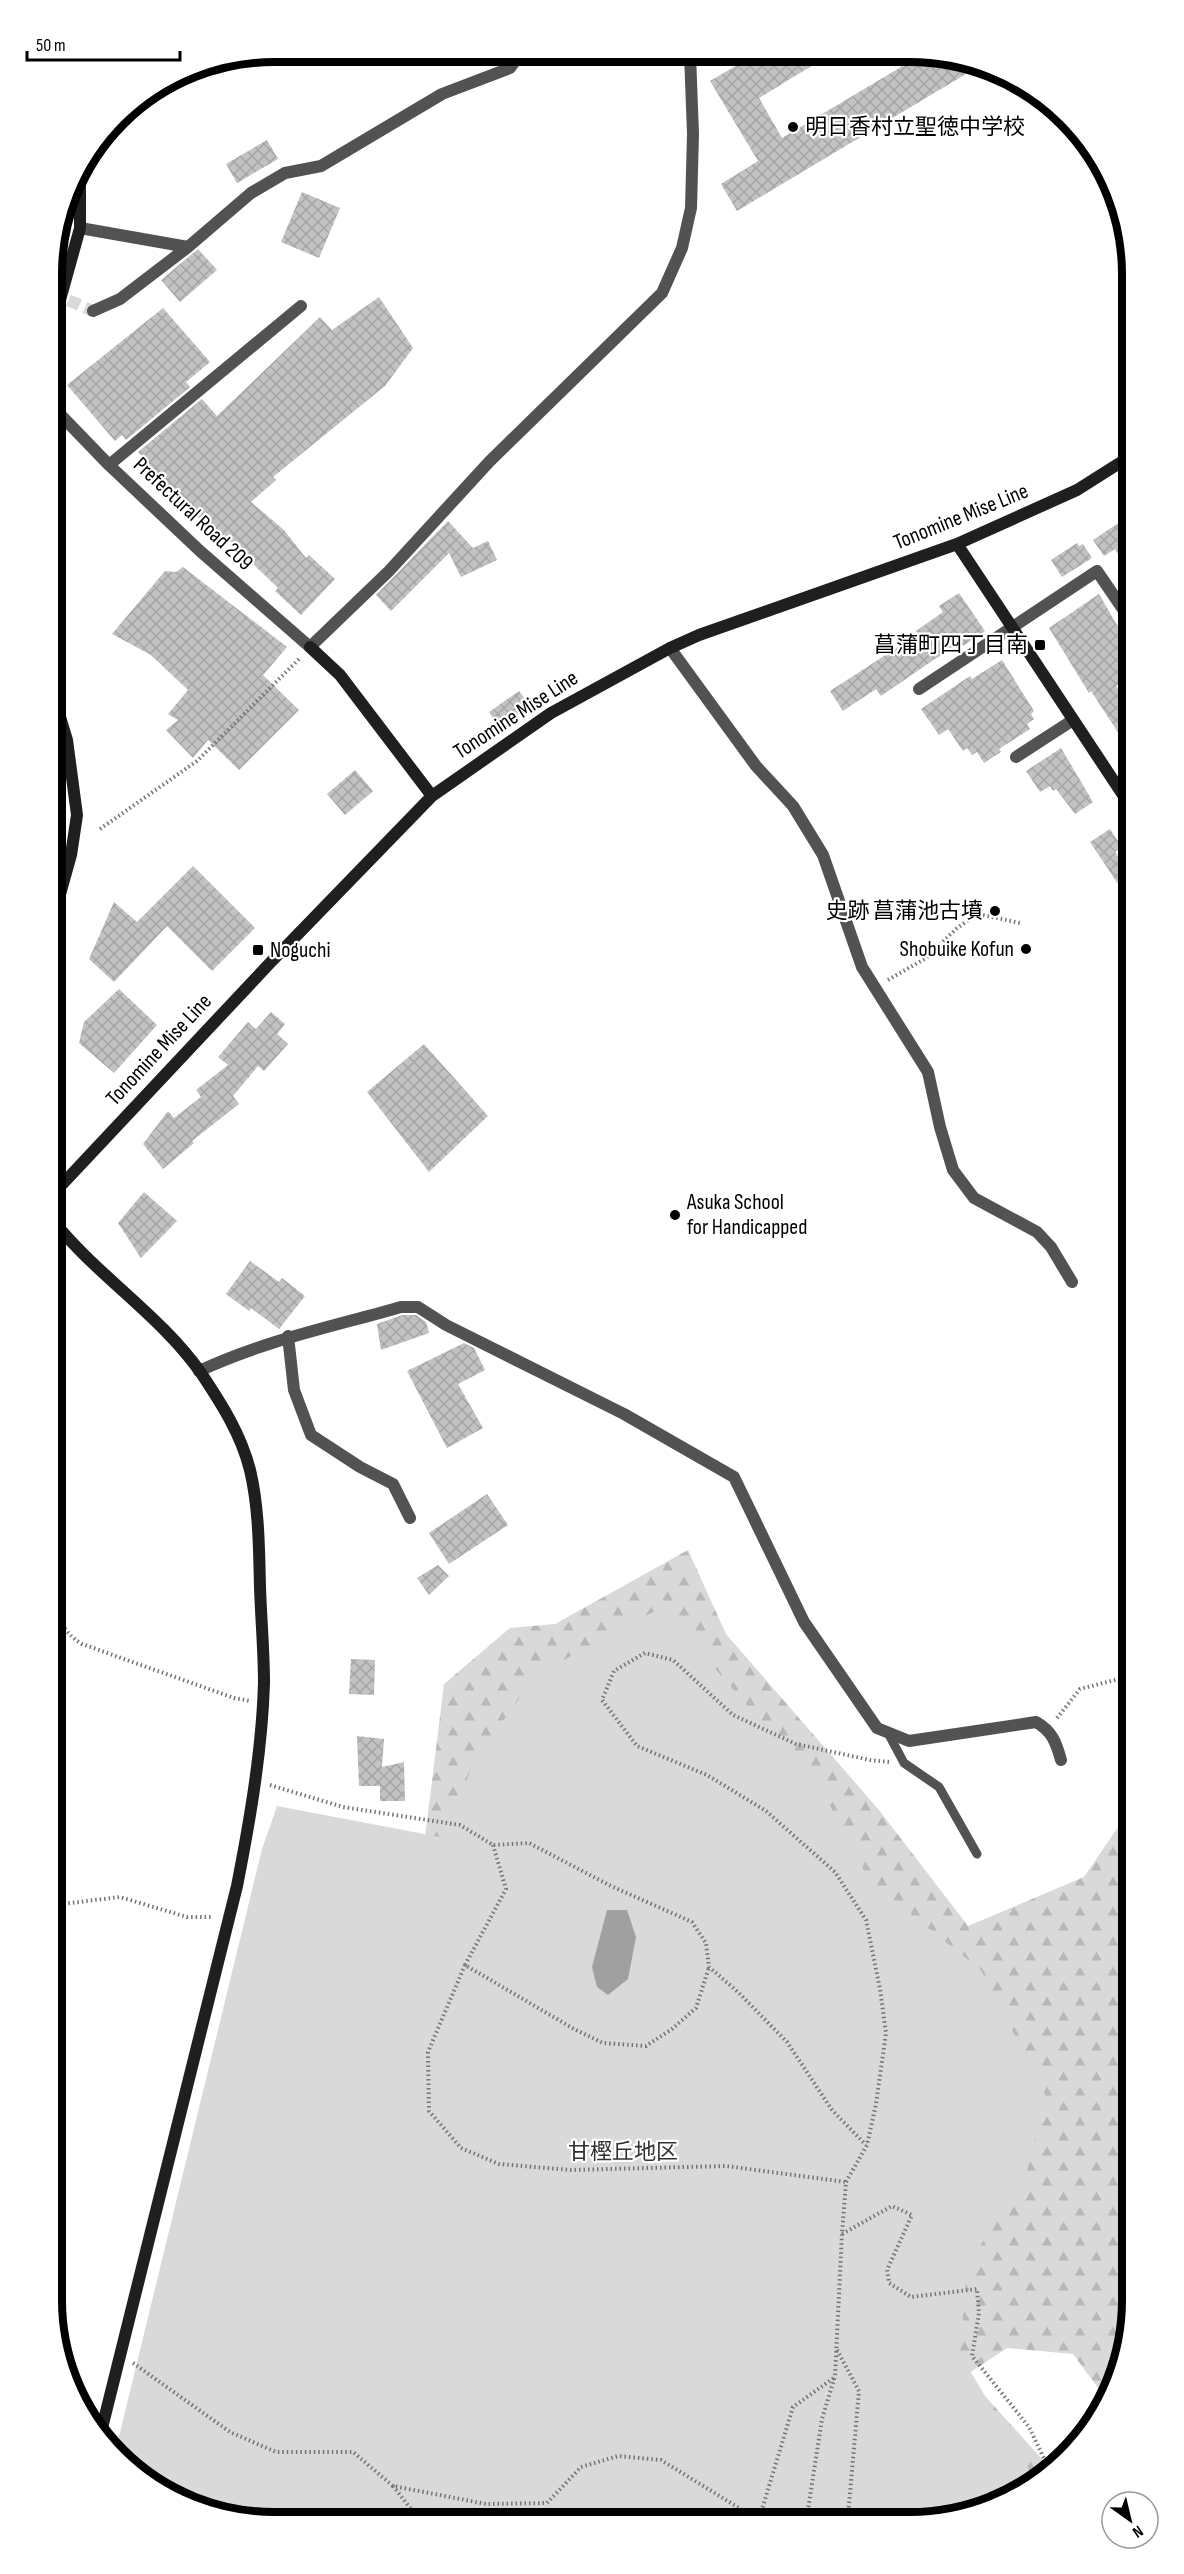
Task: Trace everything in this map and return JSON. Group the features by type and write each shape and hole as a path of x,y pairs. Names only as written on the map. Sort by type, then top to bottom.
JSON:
{"street":[{"path":"93,311 120,299 188,247 251,193 285,173 321,166 442,94 510,68 514,62"},
{"path":"432,796 340,675 310,647 389,571 489,462 662,293 682,248 691,208 693,134 690,62"},
{"path":"62,293 80,228 80,187"},
{"path":"80,228 188,247"},
{"path":"109,465 301,306"},
{"name":"Prefectural Road 209","path":"62,416 109,465 200,551 310,647"},
{"name":"Tonomine Mise Line","path":"62,1185 319,911 432,796 551,713 670,648 699,635 957,544 1077,490 1122,462"},
{"path":"957,544 1122,794"},
{"path":"919,689 1097,571 1122,608"},
{"path":"670,648 756,766 793,806 823,855 862,967 928,1072 940,1127 953,1170 974,1198 1037,1232 1051,1247 1072,1282"},
{"path":"1016,757 1073,720"},
{"path":"62,724 67,740 77,815 71,855 62,887"},
{"path":"62,1232 171,1338 200,1371 241,1441 250,1470 258,1524 264,1682 245,1841 229,1917 103,2426"},
{"path":"200,1371 240,1353 288,1336 401,1307 418,1307 446,1325 624,1414 734,1476 804,1622 877,1728 909,1741 1036,1722 1048,1729 1056,1743 1061,1760"},
{"path":"288,1336 294,1390 311,1435 360,1467 393,1484 410,1518"}],"lane":[{"path":"888,1733 904,1763 939,1787 977,1854"}],"path":[{"path":"100,829 197,761 310,647"},
{"path":"887,981 926,958 956,929 974,916 983,915 1020,923"},
{"path":"62,1626 67,1635 82,1644 234,1698 262,1703"},
{"path":"808,2512 822,2419 835,2376 846,2182 867,2145 876,2104 886,2033 866,1920 835,1872 766,1811 707,1775 637,1746 602,1700 614,1671 645,1653 673,1659 733,1715 796,1744 870,1760 904,1763"},
{"path":"1048,1729 1080,1689 1122,1678"},
{"path":"254,1780 343,1807 460,1825 493,1845 530,1843 611,1886 692,1922 706,1943 709,1967 696,2008 672,2029 646,2046 603,2043 574,2029 465,1965"},
{"path":"493,1845 506,1888 465,1965 428,2052 429,2111 461,2148 499,2164 572,2170 726,2166 846,2182"},
{"path":"62,1904 120,1897 187,1917 229,1917"},
{"path":"709,1967 738,1992 787,2042 832,2110 867,2145"},
{"path":"842,2234 892,2206 912,2215 887,2270 889,2283 910,2297 977,2289 979,2313 972,2356 1029,2427 1046,2463"},
{"path":"837,2349 859,2391 848,2512"},
{"path":"121,2354 230,2432 276,2452 353,2452 393,2486 413,2512"},
{"path":"761,2512 793,2407 835,2376"},
{"path":"393,2486 486,2504 547,2503 581,2467 618,2456 661,2460 746,2512"}],"green space":[{"name":"甘樫丘地区","path":"688,1550 726,1634 879,1810 968,1926 1084,1877 1122,1821 1121,2328 1111,2369 1102,2393 1073,2354 1007,2348 966,2375 1046,2463 1004,2491 965,2505 924,2512 260,2512 234,2508 424,1845 444,1684 510,1628 555,1624"},
{"name":"甘樫丘地区","path":"666,1605 718,1672 824,1794 870,1882 981,1970 1045,2094 1027,2171 967,2267 960,2354 1032,2474 1028,2477 1004,2491 979,2501 924,2512 260,2512 219,2505 180,2491 145,2469 117,2443 262,1849 277,1806 440,1837 477,1757 536,1675"}],"shaded area":[{"path":"607,1910 627,1910 636,1937 628,1979 608,1995 597,1987 592,1967"}],"building":[{"path":"742,62 818,62 759,98 782,138 901,67 898,62 938,63 971,71 737,211 721,184 758,161 710,81"},
{"path":"267,140 278,159 237,183 226,164"},
{"path":"302,192 340,208 319,258 281,242"},
{"path":"198,249 217,270 180,302 161,280"},
{"path":"379,297 413,348 385,386 273,477 276,480 251,502 284,530 306,558 309,555 335,579 301,615 275,591 278,588 249,560 251,559 219,532 215,536 138,452 202,399 217,416 320,317 332,330"},
{"path":"163,308 210,362 186,382 190,387 126,440 122,435 115,441 67,385"},
{"path":"448,521 473,548 488,541 497,560 461,577 449,553 391,611 376,595"},
{"path":"1122,521 1122,561 1115,549 1104,556 1093,540"},
{"path":"1077,543 1079,546 1083,544 1092,558 1062,577 1051,560"},
{"path":"183,567 287,647 263,675 299,710 239,770 208,740 193,758 166,730 178,720 168,714 188,690 151,655 112,634 165,571 176,572"},
{"path":"959,593 985,631 963,646 961,643 935,659 881,696 876,689 843,711 830,691 918,634 916,631 943,612 939,606"},
{"path":"1099,594 1122,633 1122,682 1116,686 1122,695 1122,738 1091,691 1089,693 1049,628"},
{"path":"1002,660 1034,711 1031,714 1034,719 1027,724 1030,729 999,749 1001,752 984,763 977,752 972,755 967,748 963,751 948,729 939,735 921,709 970,676 972,679"},
{"path":"519,691 530,706 499,727 489,712"},
{"path":"1061,748 1093,802 1075,814 1056,789 1053,791 1050,786 1040,792 1026,771"},
{"path":"355,770 373,791 345,815 327,794"},
{"path":"1110,829 1122,847 1115,852 1122,862 1122,890 1090,842"},
{"path":"193,866 255,928 212,971 167,926 114,982 89,959 114,902 137,922"},
{"path":"119,989 157,1025 114,1073 79,1043 84,1022"},
{"path":"271,1012 285,1024 277,1034 288,1044 264,1071 258,1066 233,1096 239,1104 192,1141 194,1143 163,1169 143,1144 168,1111 174,1118 201,1097 196,1090 228,1065 218,1057 248,1022 256,1029"},
{"path":"424,1044 488,1116 429,1172 367,1092"},
{"path":"144,1192 177,1221 141,1258 118,1223"},
{"path":"250,1261 279,1282 282,1278 305,1296 279,1329 251,1308 249,1311 226,1294"},
{"path":"402,1315 416,1315 426,1322 429,1333 381,1350 377,1324"},
{"path":"464,1343 474,1348 485,1370 458,1384 483,1428 447,1448 407,1371"},
{"path":"487,1494 508,1525 449,1564 429,1533"},
{"path":"438,1565 449,1576 429,1595 417,1578"},
{"path":"351,1659 375,1660 374,1695 349,1694"},
{"path":"357,1736 384,1739 382,1767 404,1762 405,1801 380,1801 380,1786 359,1786"}],"tunnel":[{"path":"62,297 93,311"}],"place":[{"name":"明日香村立聖徳中学校","path":"793,127"},
{"name":"菖蒲町四丁目南","path":"1040,645"},
{"name":"史跡 菖蒲池古墳","path":"995,911"},
{"name":"Shobuike Kofun","path":"1026,949"},
{"name":"Noguchi","path":"258,950"},
{"name":"Asuka School for Handicapped","path":"675,1215"}]}
